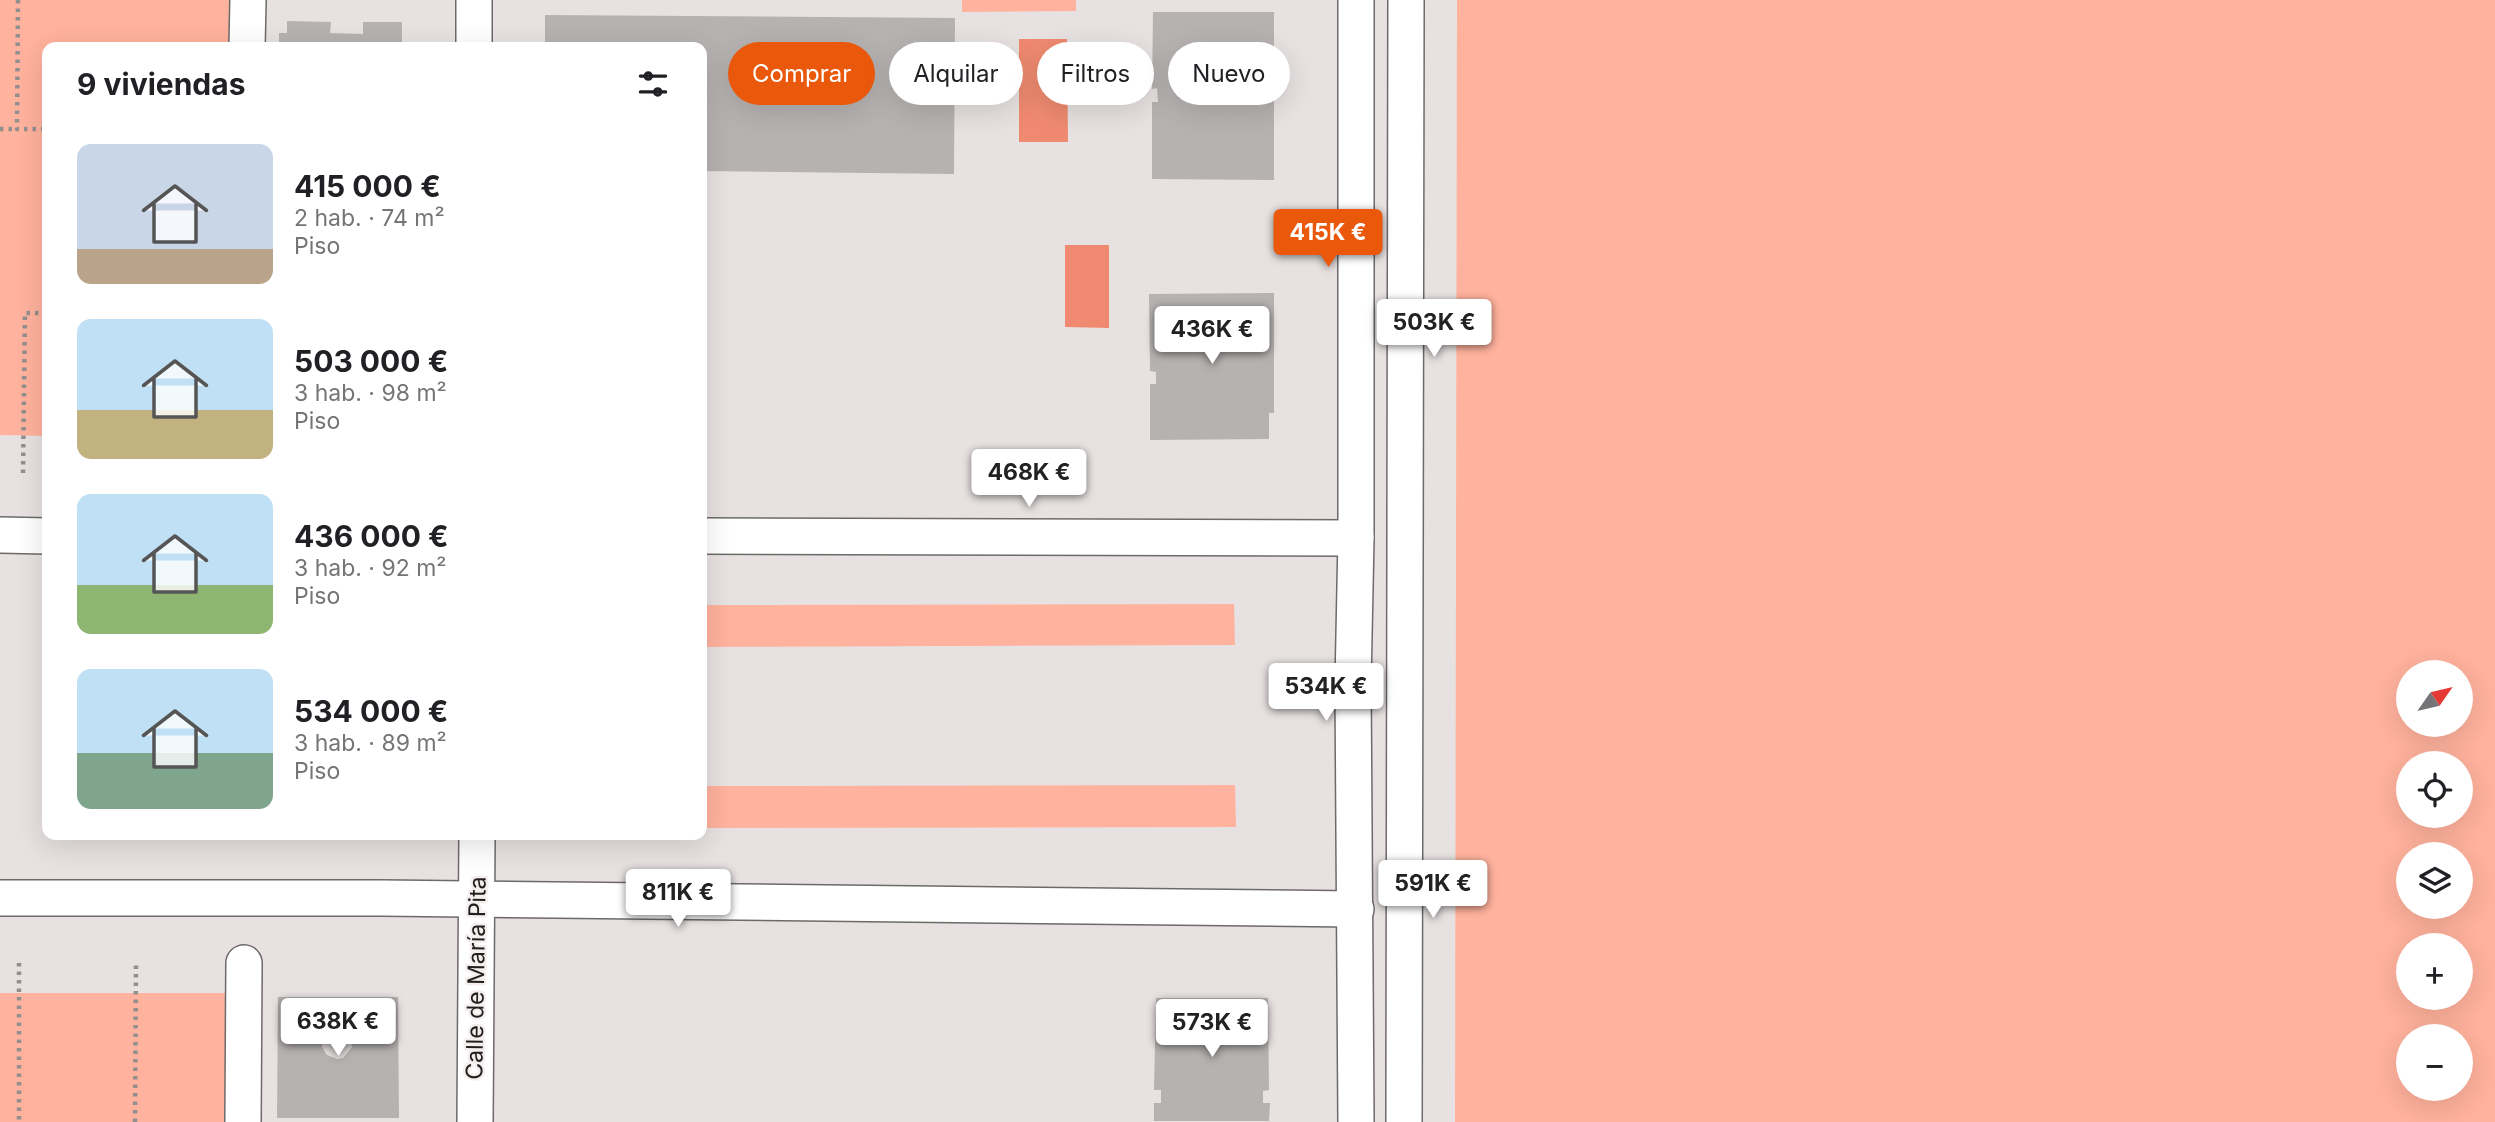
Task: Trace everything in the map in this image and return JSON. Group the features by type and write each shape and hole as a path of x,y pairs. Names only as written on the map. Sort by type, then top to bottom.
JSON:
{"street":[{"path":"247,42 248,0"},
{"path":"474,0 474,42"},
{"path":"1356,0 1356,538 1353,684 1356,1122"},
{"path":"1404,1122 1406,0"},
{"path":"0,536 42,536"},
{"path":"707,536 1356,538"},
{"name":"Calle de María Pita","path":"475,1122 477,840"},
{"path":"0,898 1356,909"},
{"path":"243,1122 244,963"}],"path":[{"path":"17,129 19,0"},
{"path":"0,129 42,129"},
{"path":"23,473 25,313 42,313"},
{"path":"19,963 19,1122"},
{"path":"135,1122 136,963"}],"shaded area":[{"path":"0,0 258,0 258,42 42,42 42,436 0,435"},
{"path":"962,0 1076,0 1076,11 962,12"},
{"path":"1457,0 2495,0 2495,1122 1455,1122"},
{"path":"1019,39 1067,39 1067,42 1037,42 1037,105 1068,105 1068,142 1019,142 1019,105 1023,105 1023,42 1019,42"},
{"path":"1065,245 1109,245 1109,328 1065,327"},
{"path":"1234,604 1235,645 707,647 707,605"},
{"path":"1235,785 1236,827 707,828 707,786"},
{"path":"0,993 257,993 257,1122 0,1122"}],"building":[{"path":"1153,12 1274,12 1274,42 1168,42 1168,105 1274,105 1274,180 1152,179 1152,105 1158,102 1157,88 1154,89"},
{"path":"545,15 955,18 955,42 889,42 889,105 954,105 954,174 707,171 707,42 545,42"},
{"path":"287,21 331,22 330,33 363,34 363,22 402,22 402,42 279,42 279,33 287,33"},
{"path":"1274,293 1274,413 1269,413 1269,439 1150,440 1150,384 1156,384 1156,372 1150,371 1149,294"},
{"path":"278,997 398,997 399,1118 277,1118","holes":["335,1029 344,1030 351,1036 352,1047 343,1058 327,1055 322,1047 323,1037"]},
{"path":"1156,998 1268,998 1269,1090 1263,1091 1263,1103 1270,1103 1269,1121 1154,1121 1154,1103 1161,1103 1161,1090 1154,1090"}]}
